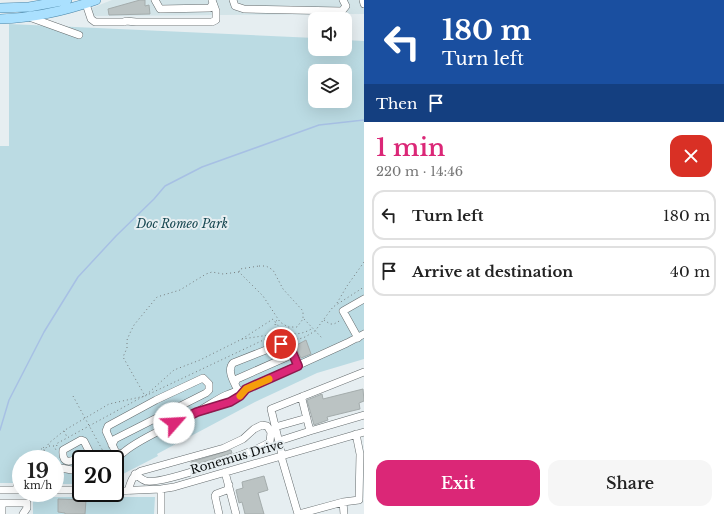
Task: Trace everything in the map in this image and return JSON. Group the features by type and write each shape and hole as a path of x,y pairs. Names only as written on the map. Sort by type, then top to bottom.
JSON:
{"main road":[{"path":"0,8 13,4 67,0"},
{"path":"0,19 49,14 96,0"}],"street":[{"path":"155,0 160,9 210,8 213,1"},
{"path":"233,0 235,6 244,9 342,10 346,6 344,0"},
{"path":"363,0 364,4"},
{"path":"86,4 91,19 95,22 126,20 136,22 212,22 216,20 216,11 213,1"},
{"path":"29,17 79,35"},
{"path":"124,451 197,412 215,400 246,389 361,336 343,311 364,299"},
{"path":"238,391 230,370 233,363 281,344 290,347 298,366"},
{"path":"235,383 237,379 290,356 294,356"},
{"path":"356,434 362,454 361,500 343,502 298,514 270,409 364,372"},
{"path":"117,450 112,445 106,431 108,426 156,400 203,378 206,380 215,400"},
{"path":"197,412 230,402 240,396 246,389"},
{"path":"112,445 115,439 210,390"},
{"path":"303,396 302,399 310,431"},
{"path":"279,441 364,415"},
{"path":"275,427 307,418"},
{"path":"128,491 130,482 135,474 148,468 228,446 243,439 254,429 262,425 267,426 271,432 270,442 234,458 162,479 146,481 135,474"},
{"name":"Ronemus Drive","path":"124,491 174,487 364,432"},
{"path":"228,446 234,448 236,452 234,458"},
{"path":"225,472 236,514"},
{"path":"135,474 136,490"},
{"path":"219,514 215,496 216,494 227,490 228,485"},
{"path":"161,489 161,514"},
{"path":"0,490 12,490"},
{"path":"343,502 344,514"},
{"path":"2,514 1,503 27,503 27,508 23,514"}],"path":[{"path":"242,339 276,334 285,338 299,339 315,331 336,304 364,262"},
{"path":"144,396 124,357 127,348 126,340 134,325 157,297 180,290 206,274 212,272 223,274 239,272 240,269 246,267 266,266 273,270 283,289 303,310 303,318 298,326 288,327 280,322 263,296 239,272"},
{"path":"336,304 364,287"},
{"path":"324,319 330,324 334,324 346,316"},
{"path":"276,334 275,323 278,318"},
{"path":"303,318 322,338"},
{"path":"42,450 45,449 49,442 64,430 108,404 144,396 174,370 200,360 242,339 273,319 275,323 285,332 292,335 303,334 313,328"},
{"path":"48,446 54,446 56,450 59,448 56,444 144,396 276,334"},
{"path":"73,396 101,450"},
{"path":"64,430 68,438"}],"shaded area":[{"path":"112,0 364,0 364,14 352,14 352,12 308,12 308,14 91,16 89,9"}],"green space":[{"name":"Doc Romeo Park","path":"9,24 308,38 308,56 352,56 352,40 364,41 364,359 317,373 255,402 157,454 158,456 124,473 124,450 72,450 72,484 64,484 64,450 12,450 12,483 0,483 0,146 9,146"},
{"path":"64,497 72,497 72,502 124,502 124,497 155,497 154,514 33,514 33,502 64,502"}],"building":[{"path":"145,0 145,6 149,5 150,14 109,15 108,9"},
{"path":"306,340 311,354 301,358 295,346"},
{"path":"363,389 364,401 359,403 360,409 327,417 328,420 314,425 307,400 322,394 323,399"},
{"path":"231,450 232,453 192,466 191,462"},
{"path":"264,476 268,490 258,493 264,514 245,514 242,502 239,503 236,490 243,488 242,482"},
{"path":"64,499 72,500 72,502 86,502 85,514 65,514 58,512 58,502 64,502"}],"waterway":[{"path":"0,430 9,400 44,332 78,277 165,186 202,167 319,125 364,120"}],"slow traffic":[{"path":"240,396 246,389 269,379"}],"route":[{"path":"174,423 197,412 230,402 240,396 246,389 298,366 290,347 285,344 281,344"}]}
